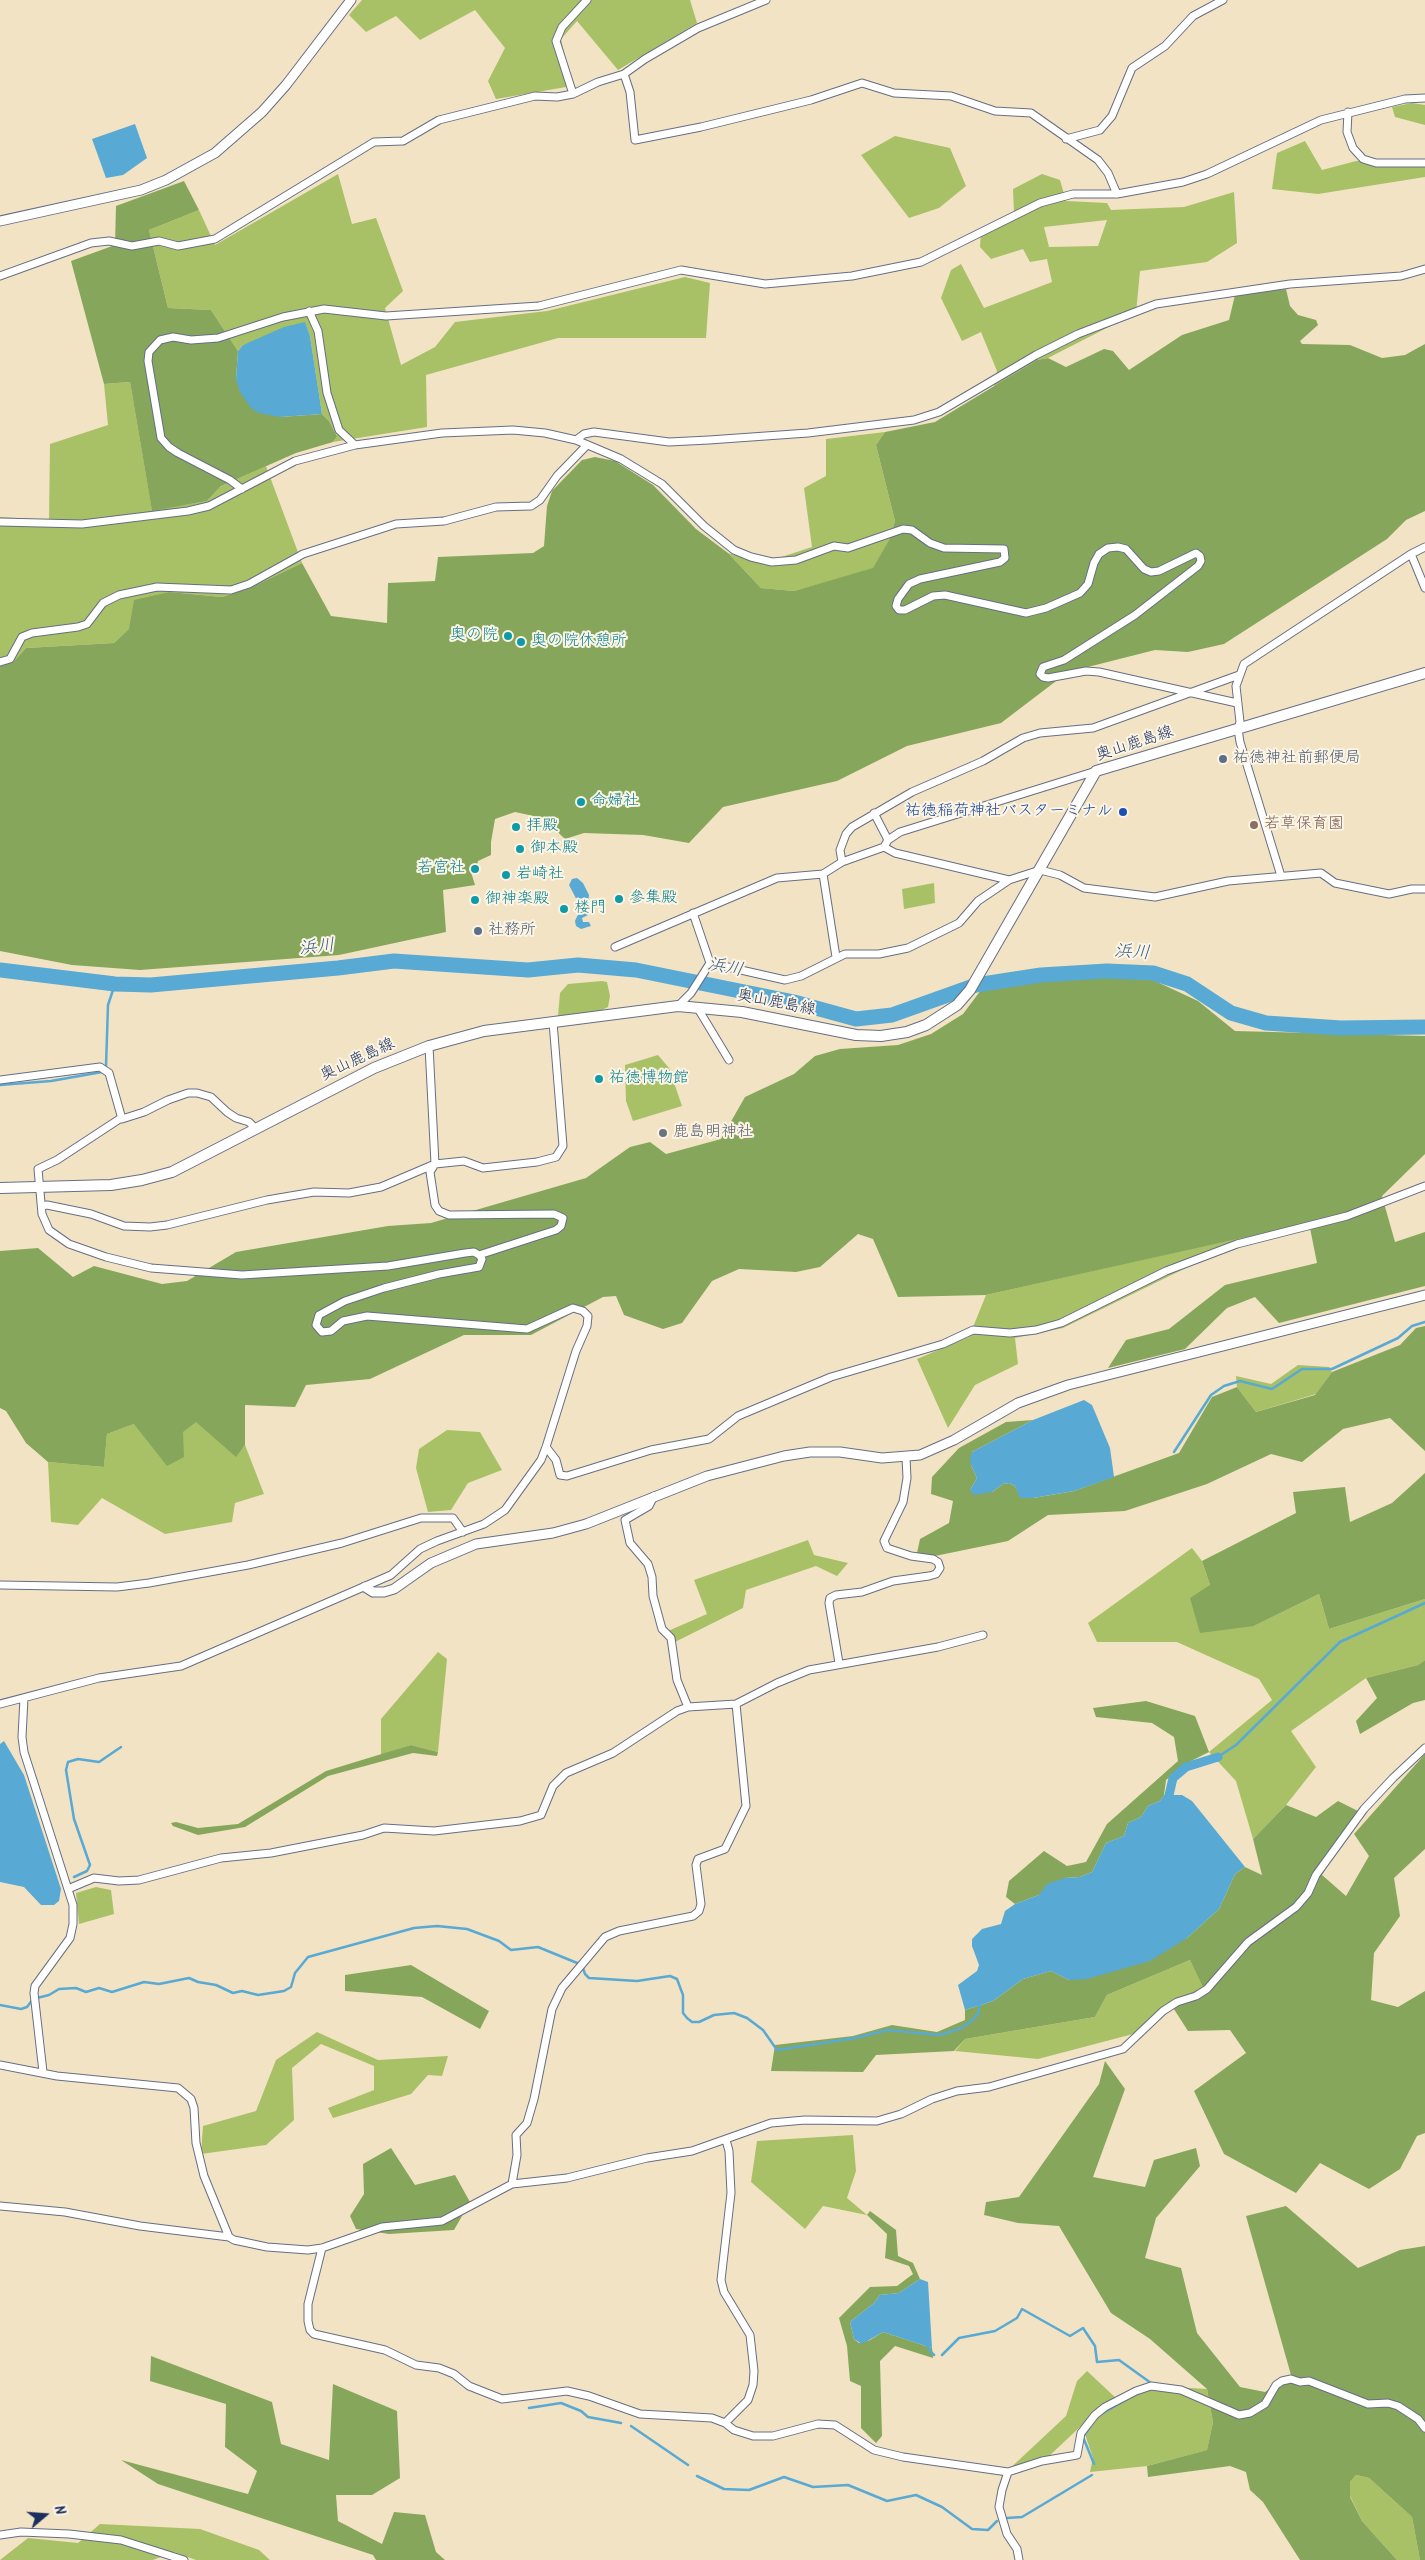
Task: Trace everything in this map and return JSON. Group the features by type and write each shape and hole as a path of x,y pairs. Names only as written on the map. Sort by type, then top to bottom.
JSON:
{"main road":[{"name":"奥山鹿島線","path":"0,1188 111,1184 172,1172 203,1158 374,1068 429,1046 484,1031 678,1006 742,1012 856,1035 881,1036 907,1032 943,1015 957,1005 970,990 988,962 1096,771 1425,673"}],"street":[{"path":"0,221 141,190 166,180 215,153 262,112 286,85 352,0"},
{"path":"573,94 556,49 556,41 562,27 587,0"},
{"path":"0,276 91,243 109,241 132,246 159,241 178,246 215,239 374,142 403,141 439,120 535,96 558,97 573,94 598,82 624,74 645,59 698,28 766,0"},
{"path":"1066,139 1074,135 1100,130 1112,116 1132,68 1165,46 1193,16 1222,0"},
{"path":"624,74 630,92 635,140 701,127 811,100 862,83 894,93 951,96 996,111 1031,113 1098,160 1108,173 1117,194"},
{"path":"242,489 230,480 178,453 161,438 148,361 149,352 160,340 173,337 191,340 218,338 283,317 324,309 386,316 539,306 681,270 765,284 852,276 921,262 1040,203 1073,194 1117,194 1158,188 1207,174 1321,120 1405,99 1425,98"},
{"path":"1348,112 1347,132 1353,148 1363,158 1376,163 1425,163"},
{"path":"576,440 584,434 594,432 669,442 719,440 858,428 914,420 939,412 1036,355 1078,334 1147,307 1290,284 1402,276 1425,269"},
{"path":"309,312 318,331 327,393 339,430 355,445"},
{"path":"0,522 82,524 188,511 208,506 294,461 355,445 442,433 495,430 545,433 576,440 621,459 662,484 704,526 734,550 751,557 772,562 796,560 834,546 848,548 903,530 912,530 930,543 944,548 1004,549 1005,558 1000,562 920,579 909,584 898,599 896,606 899,610 905,610 933,596 945,595 1026,613 1046,608 1080,593 1088,584 1094,563 1099,554 1108,548 1118,546 1126,549 1144,569 1151,572 1159,571 1196,553 1202,561 1198,566 1135,615 1064,660 1043,667 1040,671 1043,677 1048,678 1086,671 1099,672 1190,694 1237,702"},
{"path":"0,662 10,659 22,637 78,628 87,624 103,603 119,595 157,587 231,590 249,584 304,554 396,524 444,521 496,507 531,506 540,500 557,476 587,445"},
{"path":"1280,876 1240,742 1236,686 1239,675 1244,664 1411,554 1425,547"},
{"path":"1411,554 1425,588"},
{"path":"842,862 840,850 846,834 852,827 912,792 983,761 1022,738 1040,733 1093,728 1239,675"},
{"path":"884,848 888,840 900,832 941,817 1096,771"},
{"path":"874,813 888,840"},
{"path":"615,947 777,878 824,874 842,862 884,848 895,853 1009,880"},
{"path":"710,963 785,980 801,976 845,954 890,952 915,945 959,924 978,901 1009,880 1040,870 1060,875 1084,888 1155,897 1228,881 1320,873 1335,883 1389,894 1412,889 1425,889"},
{"path":"824,874 836,957"},
{"path":"693,913 710,963"},
{"path":"678,1006 692,993 710,963"},
{"path":"697,1007 729,1060"},
{"path":"42,1206 47,1205 91,1214 124,1226 150,1227 167,1225 267,1200 314,1192 349,1193 381,1187 435,1164 464,1161 483,1168 537,1162 556,1157 563,1146 552,1022"},
{"path":"429,1046 435,1164 430,1172 435,1206 439,1211 449,1215 554,1214 563,1218 561,1226 556,1230 479,1255"},
{"path":"0,1080 105,1068 120,1118"},
{"path":"0,1704 115,1675 181,1666 391,1575 420,1550 437,1541 484,1524 505,1510 540,1460 546,1447 576,1351 587,1326 588,1316 583,1311 574,1308 527,1329 367,1316 343,1321 331,1331 322,1332 316,1325 316,1319 322,1313 360,1296 439,1274 479,1267 482,1259 474,1252 388,1266 242,1275 151,1268 106,1257 69,1244 56,1236 46,1223 39,1187 38,1169 57,1160 120,1118 144,1112 188,1093 197,1093 211,1097 227,1112 236,1118 249,1122 256,1129"},
{"path":"546,1447 556,1460 560,1475 567,1476 651,1450 709,1439 738,1416 831,1377 943,1344 973,1330 1010,1333 1036,1330 1062,1323 1166,1271 1210,1254 1238,1244 1347,1216 1425,1186"},
{"path":"365,1587 373,1592 389,1590 449,1554 476,1544 553,1533 577,1526 618,1512 707,1476 810,1452 840,1452 882,1458 906,1458 936,1449 1018,1403 1068,1385 1425,1295"},
{"path":"840,1663 828,1603 830,1598 836,1595 862,1592 893,1582 929,1576 936,1574 940,1568 938,1562 933,1559 911,1556 887,1548 884,1541 903,1502 907,1478 906,1458"},
{"path":"654,1496 649,1506 625,1520 630,1543 648,1564 652,1577 653,1596 662,1629 671,1638 676,1680 688,1707"},
{"path":"0,1585 117,1587 149,1583 248,1565 342,1544 421,1518 453,1518 463,1532"},
{"path":"68,1889 94,1878 119,1881 139,1880 221,1858 271,1853 364,1835 384,1828 434,1831 520,1821 541,1816 553,1786 566,1773 613,1753 677,1711 688,1707 736,1704 777,1683 809,1670 938,1647 983,1636"},
{"path":"24,1698 22,1736 24,1752 68,1889 72,1905 73,1924 70,1938 35,1986 34,1994 43,2072"},
{"path":"512,2184 517,2155 516,2135 527,2123 534,2100 552,2008 562,1988 605,1938 619,1932 692,1916 699,1911 701,1904 696,1864 698,1859 725,1849 746,1806 736,1704"},
{"path":"0,2206 65,2212 140,2226 229,2237 234,2240 267,2247 308,2250 322,2248 382,2227 442,2221 512,2184 567,2178 647,2158 692,2151 771,2123 805,2120 877,2121 901,2114 932,2099 957,2091 989,2088 1123,2049 1163,2011 1177,2002 1196,1996 1207,1989 1248,1942 1296,1907 1308,1893 1316,1876 1364,1809 1425,1748"},
{"path":"0,2065 58,2076 178,2088 186,2093 194,2108 196,2143 204,2176 229,2237"},
{"path":"725,2422 748,2400 753,2386 754,2371 750,2335 724,2292 721,2280 731,2193 729,2151 726,2140"},
{"path":"322,2248 308,2304 308,2321 310,2330 314,2334 385,2350 416,2365 439,2368 454,2374 469,2386 502,2399 568,2391 589,2396 640,2414 712,2418 725,2422 734,2430 753,2436 772,2436 818,2424 835,2426 874,2450 902,2457 1008,2472 1042,2461 1077,2455 1081,2433 1095,2415 1105,2407 1136,2391 1151,2386 1181,2390 1239,2414 1250,2413 1265,2404 1276,2385 1282,2381 1291,2379 1300,2382 1309,2381 1332,2392 1368,2404 1388,2403 1398,2406 1412,2415 1425,2428"},
{"path":"1008,2472 999,2507 1004,2527 1017,2549 1019,2560"},
{"path":"0,2535 31,2532 121,2540 184,2560"}],"green space":[{"path":"362,0 690,0 697,23 618,70 577,21 561,39 572,86 496,99 488,81 505,48 475,10 420,40 396,16 366,32 349,15"},
{"path":"1412,103 1425,105 1425,125 1395,117 1392,107"},
{"path":"895,136 950,148 966,186 939,208 909,218 861,155"},
{"path":"1305,141 1322,170 1356,161 1425,159 1425,177 1318,194 1272,189 1277,153"},
{"path":"338,174 352,224 376,218 403,291 385,308 401,365 435,347 455,322 547,311 685,277 710,283 706,338 558,338 426,375 427,427 333,442 337,435 329,421 322,414 310,336 305,323 243,345 238,351 211,310 168,308 149,230 199,210 215,245"},
{"path":"1042,174 1060,180 1066,201 1107,203 1111,210 1184,207 1234,192 1237,243 1207,262 1140,271 1136,313 1048,358 1037,360 994,387 997,371 981,332 962,341 941,298 951,270 961,264 984,308 1052,282 1047,259 1030,262 1023,249 991,259 980,247 981,230 1014,213 1013,189","holes":["1107,220 1098,246 1049,247 1044,227"]},
{"path":"184,181 199,210 149,230 168,308 211,310 238,351 236,379 280,417 322,414 329,421 337,436 333,442 296,453 221,486 207,501 152,511 130,382 104,384 71,261 115,245 116,206"},
{"path":"1286,289 1290,306 1298,315 1316,320 1318,325 1300,341 1302,344 1350,345 1382,358 1405,355 1425,344 1425,511 1406,520 1387,539 1224,644 1188,652 1155,650 1068,672 1001,723 907,746 837,781 723,807 689,843 643,835 584,833 565,839 543,818 515,812 495,819 491,855 478,861 477,865 470,869 475,885 443,890 446,932 339,955 140,970 72,965 0,951 0,666 14,661 26,648 114,643 129,629 134,600 170,592 222,597 250,588 302,563 331,616 387,623 388,583 435,581 438,557 533,553 544,546 547,506 552,491 582,460 595,457 615,461 653,485 696,529 728,553 761,588 794,591 873,568 890,538 895,521 876,445 885,432 935,422 1037,360 1048,358 1066,367 1104,349 1113,351 1129,370 1182,335 1229,320 1235,295"},
{"path":"130,382 152,510 207,501 221,486 266,466 302,563 250,588 222,597 170,592 114,643 26,648 14,661 0,666 0,517 49,520 50,444 108,425 104,384"},
{"path":"885,432 876,445 895,521 890,538 873,569 794,591 761,588 728,553 763,563 812,547 804,488 826,476 826,439"},
{"path":"934,883 935,903 904,909 902,889"},
{"path":"1078,976 1153,980 1198,1001 1235,1031 1425,1036 1425,1154 1382,1196 1395,1242 1425,1232 1425,1286 1279,1323 1255,1297 1227,1308 1185,1349 1108,1368 1126,1340 1169,1329 1225,1285 1317,1263 1309,1223 986,1295 898,1297 873,1239 858,1234 820,1267 796,1272 739,1269 712,1281 682,1323 663,1329 624,1315 616,1296 603,1297 531,1335 464,1335 370,1379 306,1385 295,1407 245,1405 245,1445 236,1457 196,1422 183,1432 184,1457 167,1466 134,1424 107,1434 104,1467 48,1462 26,1443 6,1411 0,1408 0,1251 38,1248 73,1277 94,1266 162,1284 187,1281 236,1252 388,1226 431,1223 586,1178 630,1147 650,1142 666,1154 721,1139 745,1097 794,1074 815,1056 840,1049 898,1045 931,1034 963,1014 981,990"},
{"path":"607,982 610,996 608,1007 600,1011 558,1016 560,993 568,984"},
{"path":"658,1055 669,1068 682,1106 633,1121 626,1101 625,1065"},
{"path":"1309,1222 1190,1266 1063,1328 1015,1338 1018,1364 975,1385 948,1428 917,1359 969,1337 986,1295"},
{"path":"1425,1326 1425,1451 1390,1418 1343,1429 1302,1462 1271,1454 1207,1484 1125,1511 1048,1515 1008,1541 935,1556 917,1553 920,1539 949,1523 953,1501 931,1494 932,1477 959,1448 1006,1422 1033,1420 972,1452 971,1465 977,1478 970,1490 992,1492 1003,1484 1009,1483 1015,1486 1021,1498 1033,1498 1074,1491 1179,1453 1212,1397 1237,1387 1256,1412 1315,1395 1332,1372 1400,1345 1416,1328"},
{"path":"1298,1365 1329,1367 1332,1372 1316,1394 1256,1412 1237,1387 1236,1376 1271,1384"},
{"path":"196,1421 236,1456 245,1445 264,1494 235,1503 232,1522 165,1534 102,1498 78,1525 51,1522 48,1462 104,1467 107,1434 134,1424 183,1431"},
{"path":"447,1430 480,1432 502,1470 468,1483 451,1510 428,1512 416,1468 419,1449"},
{"path":"1425,1473 1425,1599 1329,1629 1319,1594 1254,1626 1200,1633 1190,1598 1210,1585 1202,1561 1296,1513 1293,1492 1345,1487 1350,1522 1392,1503"},
{"path":"808,1540 814,1555 848,1563 837,1576 816,1566 746,1590 743,1608 673,1643 668,1631 707,1614 694,1580"},
{"path":"1192,1548 1202,1561 1210,1585 1254,1626 1319,1594 1329,1629 1425,1599 1425,1660 1418,1665 1366,1678 1291,1731 1316,1767 1286,1805 1253,1839 1236,1781 1209,1752 1272,1700 1259,1679 1177,1642 1097,1642 1088,1623"},
{"path":"438,1652 447,1659 438,1752 411,1745 381,1755 381,1719"},
{"path":"1425,1660 1425,1700 1413,1703 1360,1734 1356,1721 1377,1698 1366,1678 1418,1665"},
{"path":"1146,1701 1195,1716 1209,1752 1189,1762 1166,1780 1164,1795 1160,1801 1148,1806 1141,1817 1128,1823 1124,1836 1106,1843 1092,1872 1080,1877 1065,1878 1039,1895 1015,1904 1006,1897 1009,1881 1044,1851 1067,1866 1086,1862 1107,1824 1178,1761 1174,1737 1152,1723 1096,1717 1093,1708"},
{"path":"411,1745 438,1752 437,1756 413,1753 328,1776 245,1827 198,1835 173,1826 171,1823 176,1822 198,1828 238,1824 326,1771"},
{"path":"1425,1754 1425,1849 1394,1878 1400,1916 1374,1953 1371,2000 1398,2007 1425,1991 1425,2133 1417,2136 1400,2169 1369,2189 1320,2163 1296,2193 1224,2154 1194,2091 1246,2053 1230,2030 1188,2031 1170,2003 1203,1987 1190,1960 1107,1995 1095,2017 965,2039 954,2051 876,2055 863,2072 771,2071 775,2045 853,2036 892,2025 937,2032 965,2020 965,2010 993,2001 1023,1979 1051,1971 1069,1980 1187,1938 1219,1909 1235,1874 1245,1867 1262,1875 1253,1839 1286,1805 1316,1817 1338,1801 1358,1811 1322,1875 1346,1896 1369,1856 1354,1834"},
{"path":"96,1887 111,1890 114,1914 79,1924 76,1893"},
{"path":"1190,1960 1204,1987 1170,2003 1133,2034 1038,2059 955,2051 965,2039 1095,2017 1107,1995"},
{"path":"411,1965 489,2011 480,2029 422,1997 345,1991 345,1975"},
{"path":"317,2032 378,2060 448,2056 442,2076 428,2075 411,2094 333,2118 328,2108 374,2090 374,2066 321,2044 292,2068 294,2120 266,2145 201,2154 203,2126 256,2111 276,2060"},
{"path":"1105,2061 1125,2089 1093,2177 1145,2187 1154,2160 1196,2148 1200,2166 1156,2218 1145,2258 1181,2268 1197,2333 1240,2387 1265,2392 1291,2375 1246,2216 1286,2206 1358,2268 1400,2250 1425,2246 1425,2560 1420,2560 1412,2517 1369,2478 1356,2475 1350,2482 1350,2497 1362,2521 1397,2560 1300,2560 1263,2502 1250,2490 1246,2472 1230,2466 1148,2477 1147,2466 1207,2450 1213,2422 1207,2389 1150,2339 1111,2313 1059,2226 1018,2223 984,2215 986,2202 1019,2197 1099,2084"},
{"path":"853,2135 856,2171 847,2198 867,2215 823,2206 805,2229 751,2182 757,2141"},
{"path":"391,2148 415,2185 455,2175 470,2202 454,2230 389,2234 356,2229 350,2216 364,2194 363,2164"},
{"path":"870,2211 896,2230 898,2256 913,2263 920,2279 899,2293 880,2295 874,2303 850,2322 854,2339 859,2343 870,2340 883,2332 932,2348 933,2358 895,2346 880,2361 882,2436 876,2443 861,2428 861,2386 850,2381 847,2346 839,2318 870,2287 897,2286 913,2274 909,2266 885,2258 887,2234 867,2215"},
{"path":"151,2356 272,2402 281,2444 329,2460 333,2384 397,2411 400,2478 372,2495 336,2495 338,2521 382,2544 394,2512 425,2515 436,2552 445,2560 376,2560 373,2555 158,2484 121,2460 248,2494 257,2471 225,2447 226,2404 150,2381"},
{"path":"1087,2371 1117,2399 1142,2385 1207,2389 1213,2422 1207,2450 1147,2466 1090,2472 1093,2458 1082,2425 1047,2458 1004,2474 1066,2416 1077,2381"},
{"path":"1356,2475 1369,2478 1412,2517 1420,2560 1397,2560 1362,2521 1350,2496 1350,2482"},
{"path":"100,2524 200,2529 259,2550 270,2560 196,2560 174,2552 153,2560 0,2560 28,2538 78,2543"}],"water":[{"path":"135,124 147,158 123,175 106,178 92,139"},
{"path":"305,322 310,336 322,414 280,417 259,413 251,408 240,392 236,379 238,351 243,345 284,327"},
{"path":"577,878 583,883 589,895 590,914 582,918 583,922 589,922 591,926 581,929 576,926 575,921 581,908 569,885 572,879"},
{"path":"1084,1400 1092,1405 1110,1448 1114,1477 1074,1491 1033,1498 1020,1498 1015,1486 1009,1483 1003,1484 992,1492 974,1495 970,1490 977,1478 971,1465 970,1458 972,1452 1033,1420"},
{"path":"4,1741 24,1775 61,1889 59,1901 54,1905 41,1905 24,1887 0,1882 0,1744"},
{"path":"1164,1795 1182,1795 1192,1801 1245,1867 1235,1874 1219,1909 1187,1938 1150,1961 1087,1979 1069,1980 1051,1971 1023,1979 993,2001 965,2010 958,1985 977,1971 979,1965 972,1946 972,1939 982,1929 1001,1924 1005,1911 1015,1904 1039,1895 1047,1884 1065,1878 1080,1877 1092,1872 1106,1843 1124,1836 1128,1823 1141,1817 1148,1806 1160,1801"},
{"path":"920,2279 928,2282 932,2348 883,2332 862,2344 854,2339 850,2322 874,2303 880,2295 899,2293"}],"waterway":[{"name":"浜川","path":"0,970 115,984 151,985 394,961 528,970 578,965 636,970 794,1002 856,1019 892,1015 976,985 1041,975 1107,971 1153,973 1187,984 1231,1013 1266,1023 1341,1028 1425,1027"},
{"path":"0,1085 51,1081 102,1072 106,1066 108,1005 115,984"},
{"path":"1174,1452 1211,1395 1224,1386 1240,1381 1272,1389 1302,1369 1332,1369 1398,1338 1412,1326 1425,1322"},
{"path":"1218,1757 1236,1745 1340,1642 1425,1603"},
{"path":"74,1877 87,1871 90,1865 74,1819 66,1770 68,1762 78,1759 99,1762 121,1747"},
{"path":"1167,1804 1173,1778 1186,1767 1218,1757"},
{"path":"0,2005 21,2009 27,2007 33,1999 49,1995 59,1989 76,1988 86,1992 99,1988 112,1992 144,1982 159,1984 189,1978 198,1982 216,1985 233,1993 242,1991 258,1995 284,1991 291,1987 295,1973 308,1957 414,1928 437,1926 467,1929 499,1941 511,1950 538,1947 582,1965 585,1974 589,1978 637,1981 670,1976 677,1979 683,1995 683,2013 692,2022 699,2022 714,2015 734,2013 747,2018 763,2030 777,2050 855,2038 888,2030 940,2035 961,2028 970,2022 978,2014 980,2003"},
{"path":"942,2355 959,2338 995,2331 1017,2318 1022,2309 1070,2336 1083,2328 1095,2346 1097,2362 1119,2360 1151,2383"},
{"path":"927,2345 934,2355"},
{"path":"1101,2414 1129,2398"},
{"path":"529,2408 561,2403 581,2411 588,2417 621,2423"},
{"path":"631,2426 688,2465"},
{"path":"1090,2427 1083,2437 1094,2464"},
{"path":"1007,2518 1022,2517 1092,2475"},
{"path":"697,2476 724,2489 749,2490 784,2477 813,2487 848,2485 887,2501 916,2495 942,2507 972,2529 988,2530 997,2521"}],"place":[{"name":"奥の院","path":"508,636"},
{"name":"奥の院休憩所","path":"521,642"},
{"name":"祐徳神社前郵便局","path":"1223,759"},
{"name":"命婦社","path":"581,802"},
{"name":"祐徳稲荷神社バスターミナル","path":"1123,812"},
{"name":"若草保育園","path":"1254,825"},
{"name":"拝殿","path":"516,827"},
{"name":"御本殿","path":"520,849"},
{"name":"若宮社","path":"475,869"},
{"name":"岩崎社","path":"506,875"},
{"name":"參集殿","path":"619,899"},
{"name":"御神楽殿","path":"475,900"},
{"name":"楼門","path":"564,909"},
{"name":"社務所","path":"478,931"},
{"name":"祐徳博物館","path":"599,1079"},
{"name":"鹿島明神社","path":"663,1133"}]}
